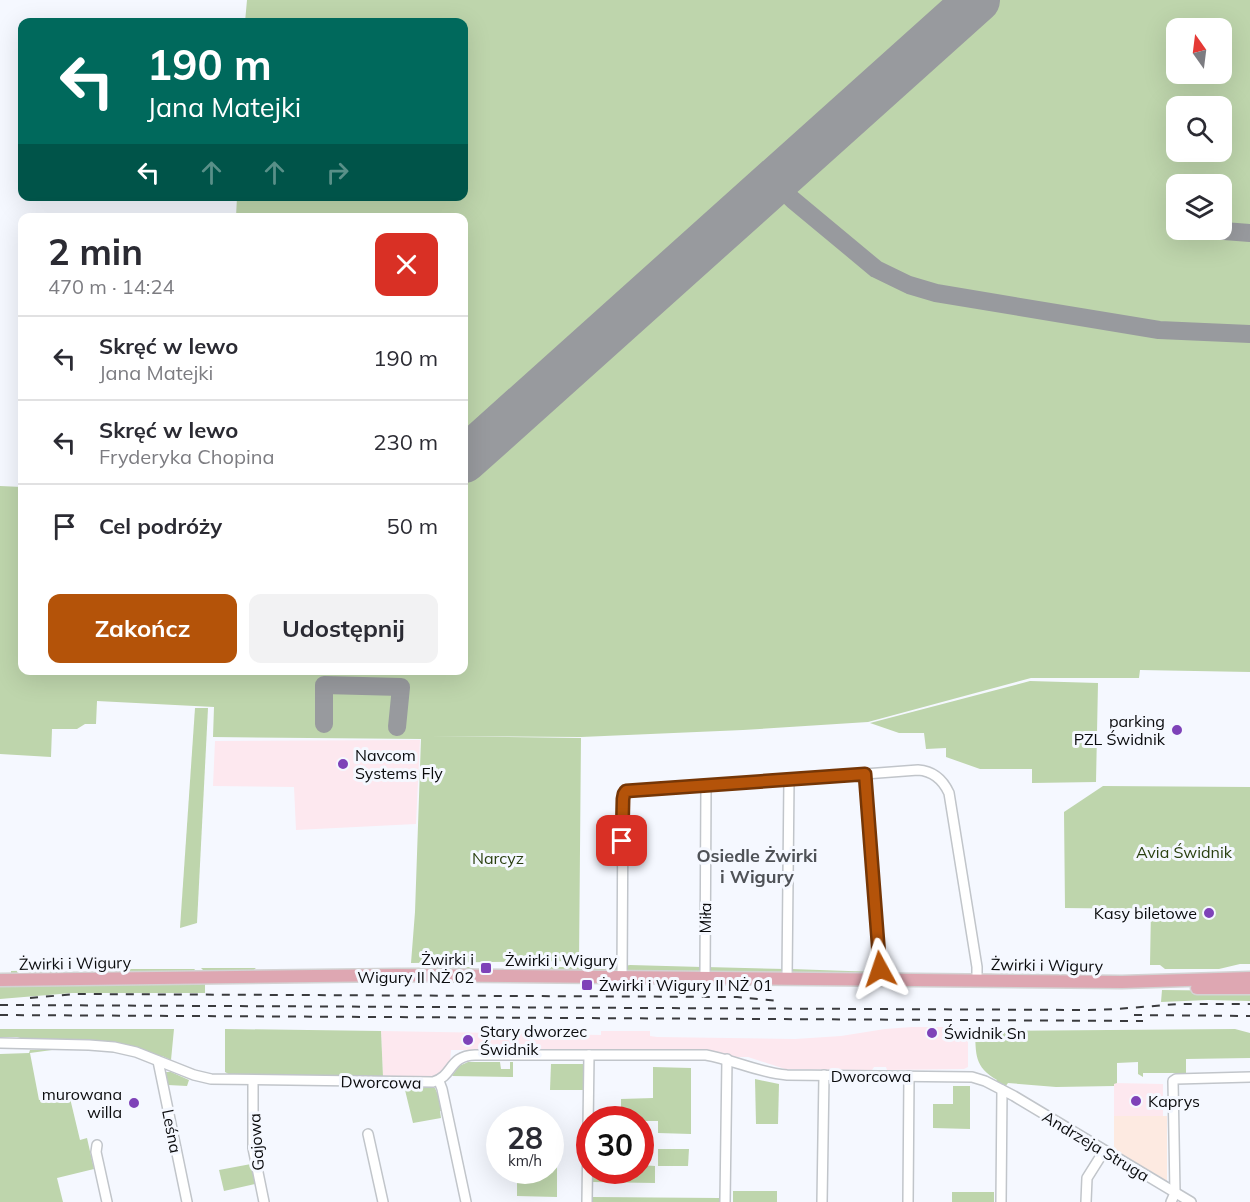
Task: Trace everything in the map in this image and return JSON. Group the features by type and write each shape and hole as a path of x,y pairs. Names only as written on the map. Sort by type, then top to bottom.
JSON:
{"main road":[{"name":"Żwirki i Wigury","path":"0,980 377,975 1122,982"},
{"path":"1122,982 1250,978"},
{"path":"1122,982 1147,987 1250,988"}],"street":[{"path":"622,977 623,799 625,792 918,770 937,777 945,786 951,800 977,967 977,980"},
{"path":"865,774 880,979"},
{"path":"787,978 789,779"},
{"name":"Miła","path":"705,978 706,785"},
{"name":"Dworcowa","path":"0,1043 102,1045 136,1052 196,1076 253,1081 428,1083 439,1080 461,1057 468,1055 706,1055 777,1074 972,1077 1002,1090"},
{"path":"587,1202 589,1055"},
{"path":"725,1202 727,1059"},
{"name":"Leśna","path":"158,1061 187,1202"},
{"path":"822,1202 824,1075"},
{"path":"908,1202 909,1076"},
{"path":"1173,1197 1173,1080 1250,1077"},
{"path":"439,1080 466,1202"},
{"name":"Gajowa","path":"253,1081 253,1148 264,1202"},
{"path":"1001,1202 1002,1090"},
{"name":"Andrzeja Struga","path":"1002,1090 1104,1151 1173,1197 1191,1202"},
{"path":"368,1134 383,1202"},
{"path":"97,1145 96,1152 107,1202"},
{"path":"1086,1202 1088,1178 1104,1151"}],"shaded area":[{"path":"420,740 416,824 296,830 294,787 213,786 215,741"},
{"path":"912,1027 966,1029 968,1067 964,1069 887,1070 886,1067 874,1067 872,1070 785,1069 748,1057 734,1057 710,1050 451,1050 450,1063 444,1072 433,1079 383,1077 381,1031 601,1035 601,1031 650,1031 650,1036 657,1037 795,1039"},
{"path":"1114,1083 1163,1084 1163,1116 1114,1116"},
{"path":"1114,1116 1167,1116 1167,1183 1114,1150"}],"green space":[{"name":"Narcyz","path":"247,0 1250,0 1250,672 1140,670 1139,678 1031,678 868,722 581,737 428,736 581,738 579,961 411,963 421,739 213,737 214,707 97,701 96,724 85,724 77,729 52,729 51,757 0,754 0,486 18,487 18,675 468,675 468,213 236,213 237,201 468,201 468,18 245,18"},
{"path":"1030,681 1098,683 1096,782 1032,783 1032,769 980,769 946,757 946,748 926,749 924,733 899,733 870,723"},
{"path":"195,708 208,708 197,923 180,928"},
{"name":"Avia Świdnik","path":"1103,786 1250,787 1250,964 1219,969 1165,969 1160,965 1150,965 1151,909 1065,908 1064,812"},
{"path":"624,966 702,967 700,973 625,971"},
{"path":"470,967 476,969 462,972 402,970 401,968"},
{"path":"542,967 620,967 618,971 543,970"},
{"path":"706,967 785,969 782,973 709,973"},
{"path":"201,968 256,968 251,972 205,972"},
{"path":"101,969 195,969 193,972 101,973"},
{"path":"791,969 877,972 874,974 793,974"},
{"path":"57,970 56,974 11,975 11,971"},
{"path":"205,981 205,993 72,993 0,999 0,985"},
{"path":"1162,990 1250,991 1250,1001 1161,1002"},
{"path":"0,1029 174,1029 171,1060 128,1045 95,1041 26,1040 17,1037 0,1037"},
{"path":"225,1029 381,1031 383,1077 232,1076 225,1072"},
{"path":"1235,1029 1250,1033 1250,1058 1186,1059 1186,1075 1143,1073 1143,1077 1138,1074 1138,1062 1117,1063 1117,1083 1114,1086 1056,1087 1008,1083 1005,1087 996,1082 997,1080 980,1065 975,1031"},
{"path":"30,1050 52,1050 30,1053 39,1100 69,1094 80,1140 87,1138 94,1169 57,1178 63,1202 0,1202 0,1054 29,1053"},
{"path":"468,1062 500,1062 501,1069 510,1069 510,1062 513,1062 513,1077 452,1076 459,1066"},
{"path":"551,1064 583,1064 583,1090 550,1090"},
{"path":"653,1067 691,1068 691,1134 658,1133 658,1121 654,1121 654,1106 621,1106 621,1099 653,1098"},
{"path":"166,1072 189,1080 187,1086 168,1085"},
{"path":"755,1079 779,1084 778,1124 756,1124"},
{"path":"953,1086 970,1086 970,1129 933,1128 933,1104 953,1104"},
{"path":"410,1087 435,1088 441,1118 413,1123 405,1090 410,1090"},
{"path":"658,1149 689,1149 688,1166 658,1166"},
{"path":"251,1164 255,1184 224,1191 219,1170"},
{"path":"517,1184 557,1184 557,1197 517,1196"},
{"path":"720,1189 722,1189 722,1202 592,1202 592,1197 719,1198"},
{"path":"733,1191 777,1191 777,1202 733,1202"},
{"path":"952,1192 994,1192 994,1202 952,1202"}],"taxiway":[{"path":"774,182 876,269 909,285 936,293 1159,330 1250,334"},
{"path":"1232,232 1250,233"},
{"path":"324,724 324,685 401,687 397,727"}],"runway":[{"path":"468,456 977,0"}],"railway":[{"path":"30,998 75,994 737,997 779,1001"},
{"path":"0,1005 1084,1010 1178,1004 1250,1004"},
{"path":"0,1015 1143,1021"},
{"path":"1134,1015 1250,1016"}],"place":[{"name":"parking PZL Świdnik","path":"1177,730"},
{"name":"Navcom Systems Fly","path":"343,764"},
{"name":"Kasy biletowe","path":"1209,913"},
{"name":"Żwirki i Wigury II NŻ 02","path":"486,968"},
{"name":"Żwirki i Wigury II NŻ 01","path":"587,985"},
{"name":"Świdnik Sn","path":"932,1033"},
{"name":"Stary dworzec Świdnik","path":"468,1040"},
{"name":"Kaprys","path":"1136,1101"},
{"name":"murowana willa","path":"134,1103"}],"district":[{"name":"Osiedle Żwirki i Wigury","path":"757,866"}],"route":[{"path":"622,841 623,799 626,791 865,774 880,969"}]}
